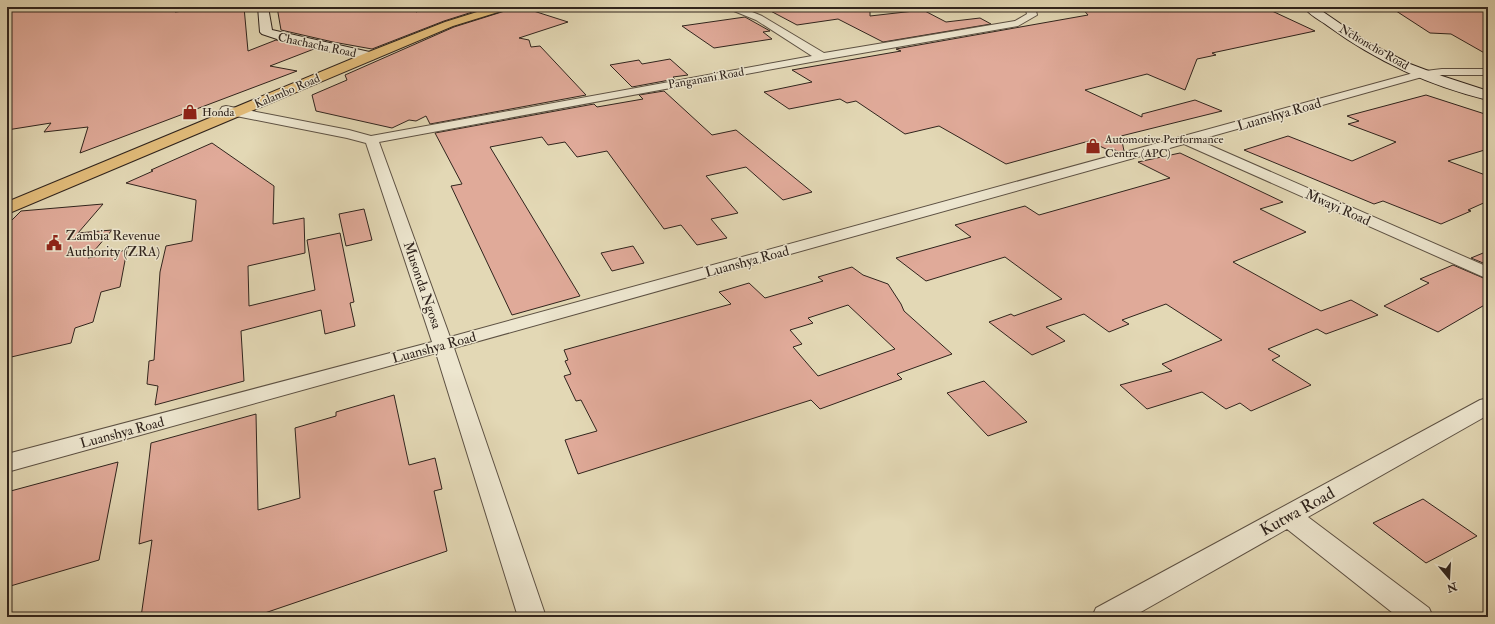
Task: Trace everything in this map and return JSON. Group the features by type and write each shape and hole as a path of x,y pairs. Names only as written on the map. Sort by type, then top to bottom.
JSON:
{"main road":[{"name":"Kalambo Road","path":"7,209 365,55 438,22 484,7"},
{"name":"Kalambo Road","path":"365,55 449,24 504,7"},
{"name":"Kalambo Road","path":"7,199 232,111"}],"street":[{"name":"Chachacha Road","path":"263,7 266,32 286,38 365,55"},
{"path":"732,7 759,18 822,57"},
{"name":"Panganani Road","path":"371,140 822,57 1018,23 1032,15 1030,7"},
{"name":"Nchoncho Road","path":"1309,7 1387,58 1421,74 1488,96"},
{"name":"Luanshya Road","path":"7,463 443,345 1421,74 1468,71 1488,72"},
{"path":"232,111 349,134 371,140"},
{"name":"Musonda Ngosa","path":"371,140 375,146 443,345 532,617"},
{"name":"Mwayi Road","path":"1187,140 1488,274"},
{"name":"Kutwa Road","path":"1106,617 1289,516 1485,411"},
{"path":"1289,516 1419,617"}],"building":[{"path":"38,7 112,7 110,11 146,7 176,7 175,12 217,7 244,7 248,51 276,40 314,49 270,66 297,71 80,153 88,127 44,132 51,123 7,130 7,12 36,9"},
{"path":"277,7 413,7 416,12 430,7 488,7 444,21 372,49 281,30"},
{"path":"510,7 521,7 568,22 519,38 529,40 531,47 540,46 586,95 430,124 426,116 416,121 409,120 392,128 316,111 312,95 347,80 345,75 454,27 508,10"},
{"path":"763,7 870,7 870,16 923,10 946,22 980,18 991,24 883,42 838,19 797,25"},
{"path":"1081,7 1246,7 1251,10 1272,11 1315,31 1212,53 1216,55 1197,59 1185,90 1147,74 1085,90 1142,117 1142,114 1195,100 1222,111 1121,136 1124,151 1119,152 1111,148 1106,149 1089,141 1006,164 939,126 905,134 856,101 847,103 840,99 789,109 764,92 812,82 792,70 901,51 896,49 1088,15"},
{"path":"1390,7 1488,9 1488,55 1451,34 1430,33"},
{"path":"745,17 770,31 763,32 772,39 714,48 682,26"},
{"path":"670,59 688,75 632,87 610,65 639,60 642,64"},
{"path":"664,91 712,135 736,130 812,192 783,200 746,167 706,176 738,213 711,219 727,238 697,245 681,225 664,229 607,151 577,157 565,142 548,145 542,137 490,147 580,296 512,315 451,186 462,184 435,133 594,104 597,107 643,99 639,95"},
{"path":"1426,95 1488,115 1488,149 1448,161 1488,176 1488,201 1468,210 1471,211 1441,224 1383,201 1374,204 1244,150 1288,136 1352,161 1396,142 1348,124 1359,121 1347,116"},
{"path":"212,143 274,186 273,224 304,218 305,253 248,266 249,306 315,290 307,240 340,233 354,302 350,303 355,326 325,334 321,310 241,331 244,381 155,405 158,386 147,384 149,361 154,360 160,272 166,246 192,241 196,200 126,183 153,171 151,170"},
{"path":"1180,153 1283,202 1260,209 1306,232 1233,262 1321,311 1351,300 1378,315 1326,334 1317,329 1268,349 1280,356 1272,360 1311,385 1251,411 1240,403 1226,409 1202,392 1147,409 1120,385 1172,371 1162,364 1222,340 1166,304 1122,320 1129,324 1109,332 1084,314 1046,327 1065,341 1032,355 989,322 1011,314 1014,316 1062,299 1005,257 926,281 896,258 971,237 955,225 1025,206 1039,215 1170,178 1138,162"},
{"path":"103,204 78,233 112,230 88,258 127,250 120,287 101,292 93,322 75,328 71,343 7,358 7,225 21,211"},
{"path":"364,209 372,240 346,246 339,214"},
{"path":"633,246 644,263 612,271 601,253"},
{"path":"1488,251 1488,265 1471,258"},
{"path":"1453,265 1488,280 1488,303 1438,332 1384,306 1429,283 1420,279"},
{"path":"852,267 863,275 888,284 904,311 952,354 897,374 902,379 820,409 811,400 578,474 565,440 597,431 581,400 576,401 564,376 571,374 565,361 568,360 564,350 731,304 719,292 749,283 765,298 823,281 818,277","holes":["848,305 895,349 818,376 793,347 802,344 790,330 813,323 808,318"]},
{"path":"984,381 1027,422 988,436 947,393"},
{"path":"394,395 409,465 435,458 442,489 434,491 447,551 253,617 141,617 152,540 139,544 151,443 256,414 258,510 300,498 295,428 336,416 336,412"},
{"path":"118,462 99,560 7,587 7,492"},
{"path":"1423,499 1477,536 1426,563 1373,523"}],"place":[{"name":"Honda","path":"190,112"},
{"name":"Automotive Performance Centre (APC)","path":"1093,146"},
{"name":"Zambia Revenue Authority (ZRA)","path":"54,243"}]}
